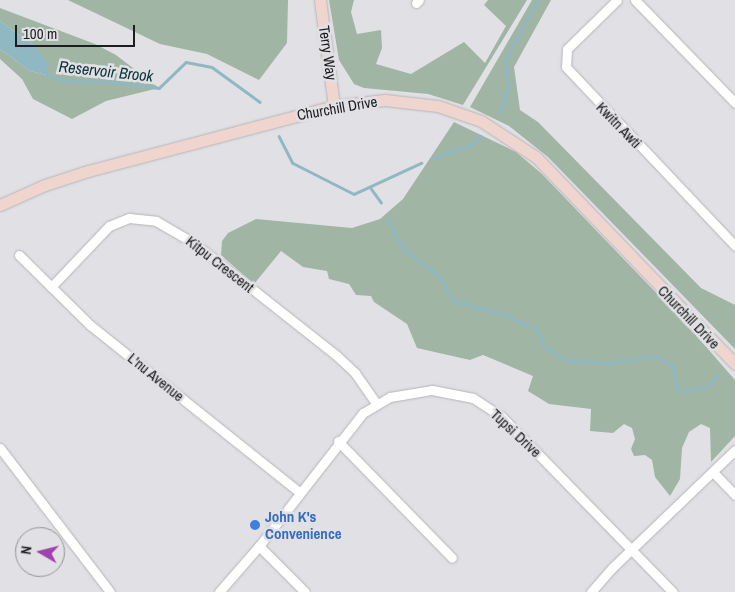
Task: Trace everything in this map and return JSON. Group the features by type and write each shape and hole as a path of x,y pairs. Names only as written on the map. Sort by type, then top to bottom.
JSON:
{"main road":[{"name":"Terry Way","path":"320,0 334,106"},
{"name":"Churchill Drive","path":"0,206 45,185 88,171 334,106 385,100 420,103 460,113 504,134 536,157 735,364"}],"street":[{"name":"Kwitn Awti","path":"617,0 567,49 566,67 735,246"},
{"path":"636,0 735,103"},
{"name":"Kitpu Crescent","path":"51,287 109,226 129,218 156,221 194,243 337,356 355,373 376,403"},
{"name":"L'nu Avenue","path":"19,255 90,325 299,492"},
{"name":"Tupsi Drive","path":"219,592 259,546 338,441 376,403 403,393 432,390 455,393 482,403 514,428 672,592"},
{"path":"338,441 452,558"},
{"path":"0,448 110,592"},
{"path":"591,592 631,550 735,450"},
{"path":"713,472 735,495"},
{"path":"259,546 305,592"}],"green space":[{"path":"68,0 288,0 287,43 259,80 207,54 160,44"},
{"path":"329,0 354,0 351,12 357,34 381,30 382,48 376,64 411,74 464,42 485,63 506,26 484,5 488,0 527,0 463,105 428,94 364,88 354,84 339,60"},
{"path":"532,0 551,0 514,67 520,110 538,122 701,288 735,305 735,349 548,157 509,126 470,107"},
{"path":"0,8 95,44 116,55 159,88 106,101 72,119 33,99 22,79 0,59 0,49 30,71 47,75 35,46 0,21"},
{"path":"454,122 516,152 542,174 688,326 735,380 735,436 711,462 710,428 701,424 689,432 682,448 680,479 670,496 655,477 652,460 645,455 634,456 631,449 635,439 632,428 624,424 613,433 590,431 591,409 549,404 528,391 533,376 483,355 470,360 417,348 407,324 374,302 371,296 356,295 349,284 329,279 327,271 303,267 281,251 254,284 221,255 222,241 228,233 256,219 352,228 380,219 403,199"}],"water":[{"path":"0,21 35,46 48,64 47,75 30,71 0,49"}],"waterway":[{"name":"Reservoir Brook","path":"500,113 509,87 505,60 538,0"},
{"name":"Reservoir Brook","path":"47,75 68,81 114,82 159,88 186,62 212,67 260,102"},
{"name":"Reservoir Brook","path":"279,136 293,163 354,194 421,163"},
{"name":"Reservoir Brook","path":"433,158 471,145 481,136"},
{"path":"370,187 381,202"},
{"path":"387,218 404,249 441,278 454,301 499,313 537,329 545,347 565,360 609,363 656,356 672,365 679,391 708,387 718,375"}],"place":[{"name":"John K's Convenience","path":"255,525"}]}
